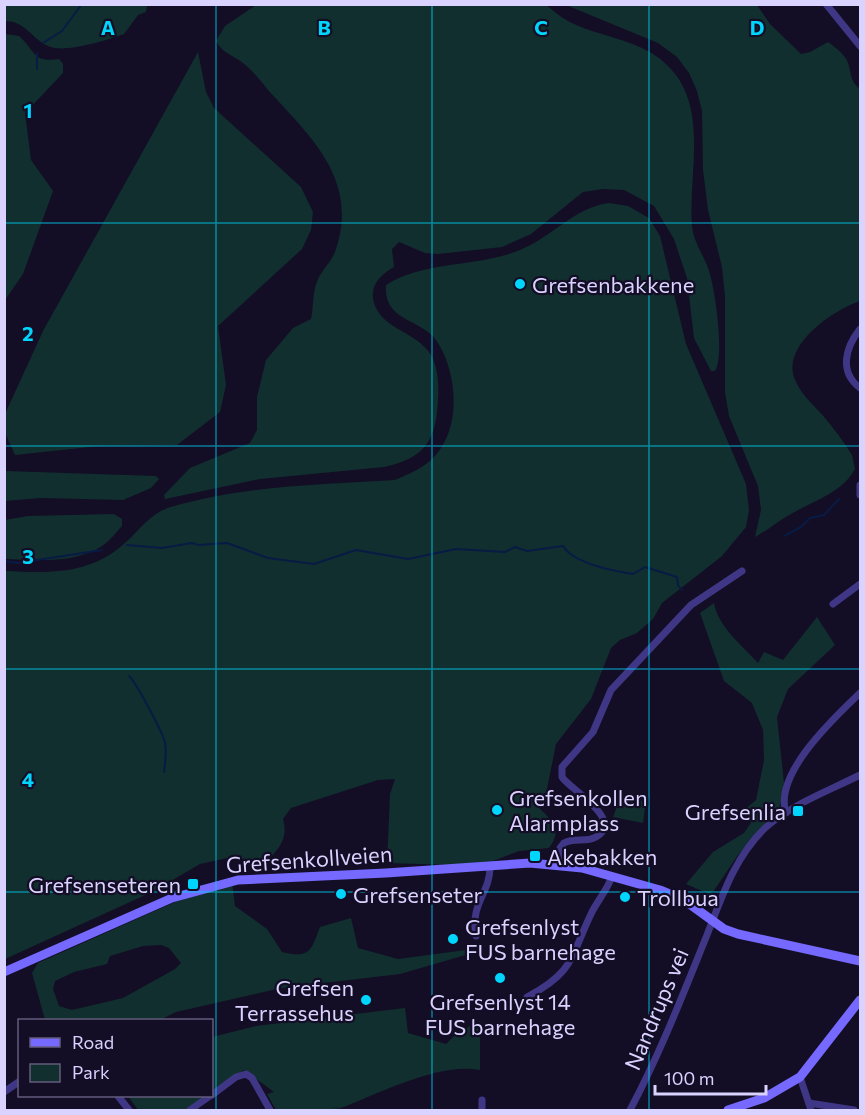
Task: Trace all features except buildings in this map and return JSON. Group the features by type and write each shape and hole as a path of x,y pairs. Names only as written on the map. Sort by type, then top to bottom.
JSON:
{"street":[{"path":"826,4 861,46"},
{"path":"861,329 849,348 846,364 850,378 861,388"},
{"path":"861,485 861,495"},
{"path":"558,865 560,848 564,843 594,838 601,833 603,824 599,811 564,781 562,767 593,732 611,690 691,605 742,571"},
{"path":"833,604 861,584"},
{"path":"786,813 784,802 787,786 810,747 821,731 861,693"},
{"name":"Nandrups vei","path":"630,1110 654,1060 712,920 744,854 764,830 786,813 861,776"},
{"name":"Grefsenkollveien","path":"4,972 172,898 238,880 530,863 558,865 612,876 670,894 738,934 861,961"},
{"path":"476,936 475,911 488,883 490,867"},
{"path":"527,997 556,980 571,962 586,924 612,876"},
{"path":"728,1110 764,1098 800,1077 824,1050 861,1000"},
{"path":"213,1094 236,1077 246,1074 254,1081 270,1110"},
{"path":"800,1077 810,1106 855,1110"},
{"path":"4,1092 18,1082"},
{"path":"119,1097 129,1110"},
{"path":"190,1110 208,1097"},
{"path":"482,1100 482,1110"}],"green space":[{"path":"5,5 147,5 146,12 138,15 124,34 75,47 48,46 18,24 5,21"},
{"path":"256,5 546,5 568,21 634,45 659,58 682,84 693,122 692,225 698,247 711,277 716,305 719,351 715,371 711,371 694,338 687,278 674,239 654,206 624,190 603,189 583,192 531,234 502,247 438,254 425,253 399,242 392,249 394,267 376,284 373,299 382,317 416,340 431,355 437,376 437,414 431,437 419,453 384,467 260,479 165,499 164,495 190,468 250,443 257,430 257,397 266,360 293,328 311,319 316,284 335,252 341,227 341,203 336,182 315,144 253,73 216,41 225,26"},
{"path":"566,5 757,5 770,24 801,54 810,52 828,42 837,48 847,60 852,80 860,89 860,301 823,321 811,332 801,343 792,369 802,392 852,455 855,469 835,491 786,517 755,537 761,510 758,486 729,416 725,392 725,297 722,267 708,210 703,170 702,111 697,91 689,73 677,57 658,43"},
{"path":"5,34 19,36 39,57 50,60 59,59 63,64 63,73 25,113 31,160 53,191 23,274 5,300"},
{"path":"198,52 206,92 214,108 301,187 313,212 311,230 302,249 218,326 226,385 220,412 177,445 99,446 15,455 5,433 5,414 43,331"},
{"path":"609,203 628,206 649,218 660,236 686,344 746,484 749,510 746,527 722,556 662,603 653,619 637,633 620,640 611,648 591,699 556,744 545,799 538,807 548,816 554,826 555,836 549,848 519,851 493,861 452,865 387,863 390,794 395,779 378,780 291,808 283,819 285,831 282,841 277,851 268,860 227,858 200,864 152,892 5,959 5,571 69,570 98,561 125,543 157,513 199,500 282,487 395,480 418,469 431,460 441,448 448,434 454,403 453,387 445,356 438,343 423,328 397,313 387,297 386,285 418,272 486,260 520,250 543,238 585,210"},
{"path":"5,471 156,476 159,479 151,488 123,500 41,498 5,501"},
{"path":"114,514 122,519 122,526 105,544 91,552 55,560 5,559 5,520 28,516"},
{"path":"714,603 720,620 758,663 764,652 783,660 817,617 835,645 788,689 777,717 784,783 779,812 738,855 711,895 686,884 713,852 744,833 751,823 744,810 756,800 764,760 763,730 752,703 724,681 700,613"},
{"path":"620,799 646,801 643,823 613,817"},
{"path":"232,882 235,906 267,929 282,952 304,953 312,947 320,927 351,918 358,948 398,959 466,950 469,954 400,974 281,988 176,1012 162,1019 45,1019 32,973 38,963 175,902","holes":["161,945 169,948 181,963 175,969 123,998 72,1010 59,1006 53,989 55,981 74,972 107,964 110,956 143,946"]},
{"path":"405,1008 408,1033 446,1044 457,1033 480,1021 480,1070 446,1070 410,1080 341,1108 330,1107 347,1110 276,1110 267,1094 274,1092 244,1070 213,1092 213,1037 256,1026"},
{"path":"129,1097 206,1097 186,1110 138,1110"}],"waterway":[{"path":"36,4 59,4"},
{"path":"43,43 62,31 82,4"},
{"path":"37,53 37,69"},
{"path":"784,536 801,527 810,518 824,515 839,499"},
{"path":"127,545 162,548 192,543 199,545 227,543 268,558 314,564 356,550 408,559 456,549 505,552 515,547 527,551 563,546 575,557 605,568 633,574 645,567 677,577 678,585 682,590"},
{"path":"4,561 18,563 102,550"},
{"path":"129,676 155,720 165,743 164,772"}],"place":[{"name":"Grefsenbakkene","path":"520,284"},
{"name":"Grefsenkollen Alarmplass","path":"497,810"},
{"name":"Grefsenlia","path":"798,811"},
{"name":"Akebakken","path":"535,856"},
{"name":"Grefsenseteren","path":"193,884"},
{"name":"Grefsenseter","path":"341,894"},
{"name":"Trollbua","path":"625,897"},
{"name":"Grefsenlyst FUS barnehage","path":"453,939"},
{"name":"Grefsenlyst 14 FUS barnehage","path":"500,978"},
{"name":"Grefsen Terrassehus","path":"366,1000"}]}
